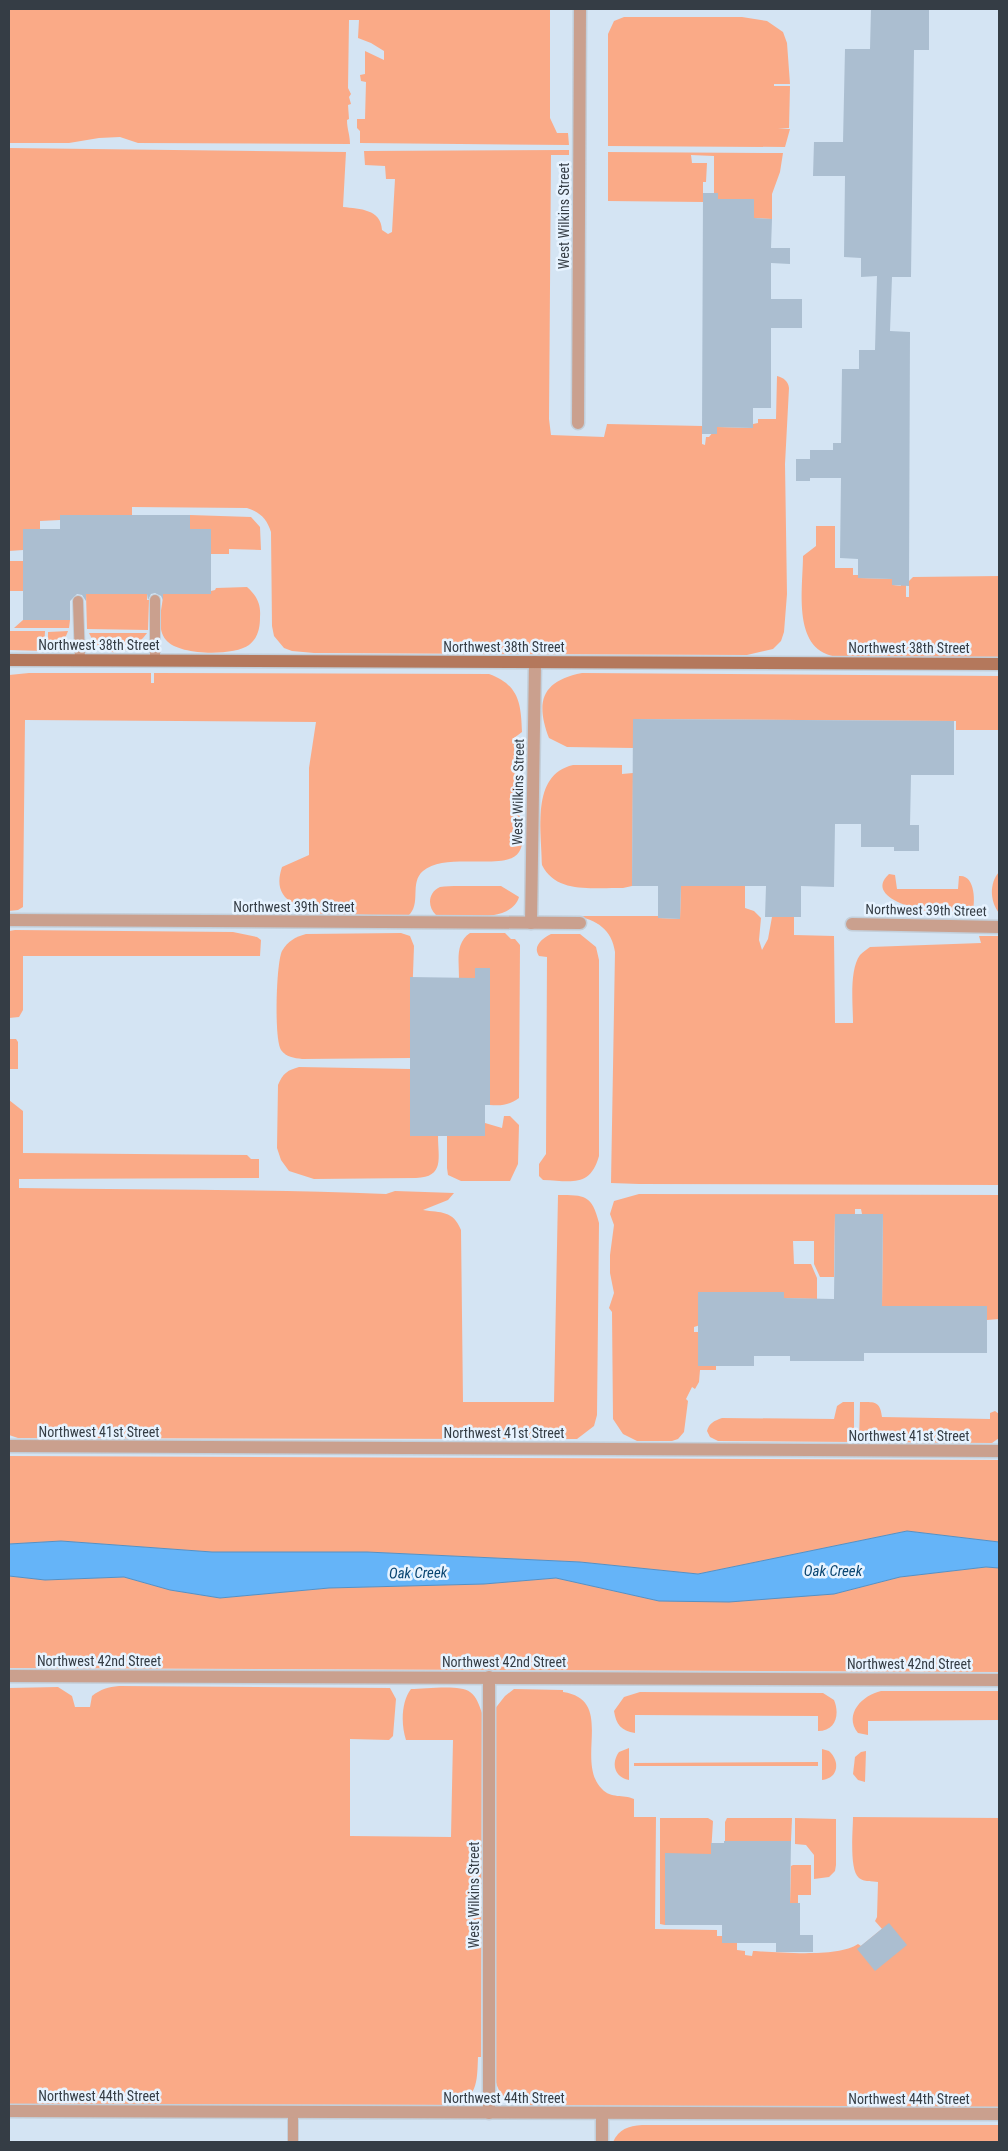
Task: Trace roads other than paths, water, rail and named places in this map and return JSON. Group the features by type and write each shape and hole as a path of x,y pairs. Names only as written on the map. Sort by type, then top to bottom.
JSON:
{"main road":[{"name":"Northwest 38th Street","path":"9,660 999,664"}],"street":[{"name":"West Wilkins Street","path":"578,423 580,9"},
{"name":"West Wilkins Street","path":"531,924 535,662"},
{"name":"Northwest 39th Street","path":"9,920 580,923"},
{"name":"Northwest 39th Street","path":"852,924 999,926"},
{"name":"Northwest 41st Street","path":"9,1446 999,1451"},
{"name":"Northwest 42nd Street","path":"9,1676 999,1680"},
{"name":"West Wilkins Street","path":"488,1677 488,2113"},
{"name":"Northwest 44th Street","path":"9,2111 999,2114"},
{"path":"602,2113 602,2142"}],"lane":[{"path":"155,600 155,660"},
{"path":"78,601 80,660"},
{"path":"293,2112 293,2142"}],"water":[{"name":"Oak Creek","path":"907,1531 999,1542 999,1568 986,1567 900,1577 834,1594 729,1602 659,1601 556,1578 484,1584 329,1588 220,1598 170,1590 124,1577 45,1580 9,1576 9,1544 61,1541 212,1552 367,1552 580,1562 698,1574"}]}
